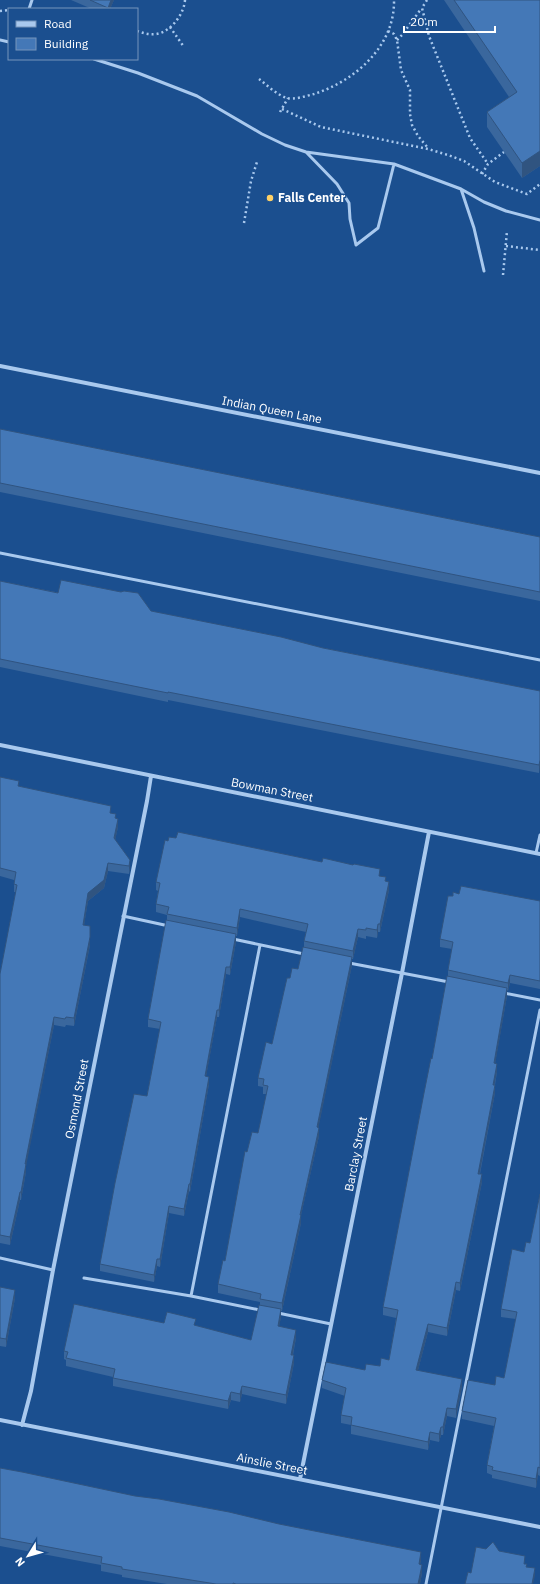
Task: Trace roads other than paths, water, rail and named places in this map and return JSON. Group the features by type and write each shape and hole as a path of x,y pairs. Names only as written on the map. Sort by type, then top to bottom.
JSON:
{"street":[{"name":"Indian Queen Lane","path":"0,366 540,473"},
{"name":"Bowman Street","path":"0,745 538,853"},
{"name":"Osmond Street","path":"22,1425 31,1390 53,1270 151,776"},
{"name":"Barclay Street","path":"300,1479 429,832"},
{"name":"Ainslie Street","path":"0,1420 540,1527"}],"lane":[{"path":"97,60 138,73 197,96 262,134 285,145 306,152 394,164 461,189 484,202 506,211 540,220"},
{"path":"306,152 337,184 349,203 350,219 356,245 378,228 394,164"},
{"path":"461,189 474,228 484,271"},
{"path":"0,553 540,660"},
{"path":"538,853 540,835"},
{"path":"124,916 170,926"},
{"path":"230,939 306,954"},
{"path":"191,1296 260,945"},
{"path":"343,961 452,982"},
{"path":"503,993 540,1000"},
{"path":"426,1584 540,1010"},
{"path":"0,1258 53,1270"},
{"path":"84,1278 191,1296 266,1311"},
{"path":"273,1312 331,1324"}],"place":[{"name":"Falls Center","path":"270,198"}]}
